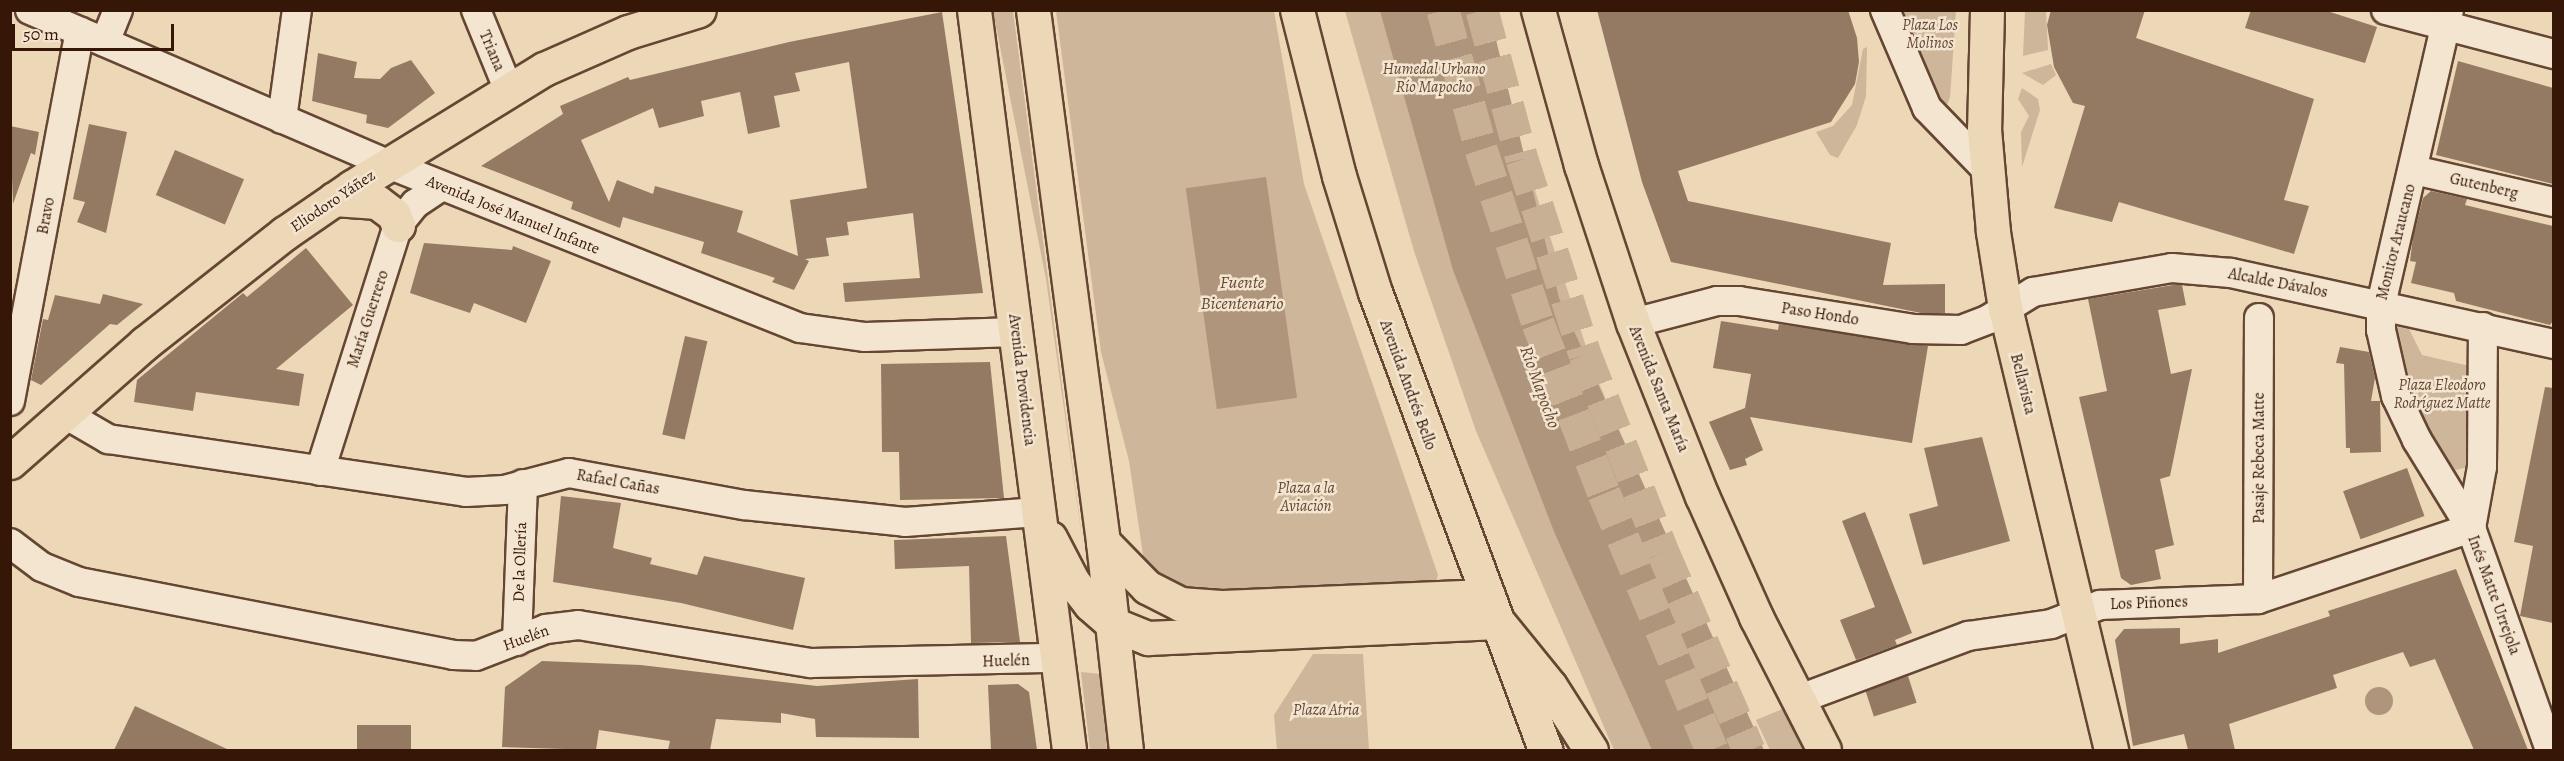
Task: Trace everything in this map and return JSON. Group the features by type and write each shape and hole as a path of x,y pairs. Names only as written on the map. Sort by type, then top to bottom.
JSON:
{"main road":[{"name":"Avenida Providencia","path":"974,10 1069,750"},
{"path":"1033,10 1103,542 1126,750"},
{"name":"Avenida Andrés Bello","path":"1297,10 1339,176 1375,292 1545,750"},
{"name":"Avenida Santa María","path":"1538,10 1597,216 1633,322 1702,496 1797,700 1824,750"},
{"name":"Bellavista","path":"1987,10 1983,91 1987,170 2005,308 2111,750"},
{"name":"Eliodoro Yáñez","path":"10,462 209,292 334,199 509,91 602,43 691,11"},
{"path":"334,199 377,202 387,208 398,225"},
{"path":"1038,512 1073,582 1113,624 1136,635 1161,639 1493,609"},
{"path":"1103,542 1147,587 1180,604 1221,607 1493,609"},
{"path":"1493,609 1550,687 1591,750"}],"street":[{"name":"Avenida José Manuel Infante","path":"30,10 388,164 800,328 865,337 1016,332"},
{"name":"Bravo","path":"10,401 92,37 118,10"},
{"path":"282,119 297,10"},
{"name":"Triana","path":"476,10 509,91"},
{"path":"1884,10 1927,108 1987,170"},
{"path":"2386,10 2447,19 2553,54"},
{"name":"Monitor Araucano","path":"2447,19 2414,170 2380,304 2384,352 2396,396 2417,440 2440,473 2470,528"},
{"name":"Gutenberg","path":"2414,170 2553,202"},
{"name":"María Guerrero","path":"320,471 398,225 415,204 442,186"},
{"name":"Alcalde Dávalos","path":"2005,308 2039,291 2172,268 2231,273 2380,304 2553,344"},
{"name":"Paso Hondo","path":"1633,322 1717,301 1739,301 1913,329 1961,330 2005,308"},
{"name":"Pasaje Rebeca Matte","path":"2258,599 2259,318"},
{"name":"Inés Matte Urrejola","path":"2483,327 2482,467 2470,528 2550,750"},
{"name":"Rafael Cañas","path":"65,414 108,439 466,492 492,492 559,474 590,474 744,505 906,522 1038,512"},
{"path":"2440,473 2460,476 2482,467"},
{"name":"De la Ollería","path":"517,641 523,484"},
{"name":"Los Piñones","path":"1797,700 1947,642 2051,624 2109,604 2258,599 2470,528"},
{"name":"Huelén","path":"10,543 59,576 144,596 453,655 476,656 546,629 578,625 811,663 1057,658"}],"green space":[{"path":"993,11 1013,11 1084,553 1046,279"},
{"name":"Plaza a la Aviación","path":"1056,11 1274,11 1304,184 1438,575 1434,587 1194,600 1145,568 1129,461 1101,352"},
{"name":"Humedal Urbano Río Mapocho","path":"1345,11 1488,11 1518,139 1595,374 1685,585 1763,750 1614,750 1476,431 1414,251"},
{"name":"Plaza Los Molinos","path":"1894,11 1956,11 1950,97 1945,110 1940,110"},
{"path":"2025,11 2046,11 2048,50 2023,56"},
{"path":"1867,47 1866,96 1857,125 1838,158 1830,155 1816,132 1833,126 1852,105 1863,49"},
{"path":"2051,64 2056,75 2043,85 2022,73"},
{"path":"2022,88 2038,99 2040,110 2022,167 2021,132 2029,116 2018,99"},
{"name":"Plaza Eleodoro Rodríguez Matte","path":"2398,327 2409,329 2422,355 2474,367 2472,466 2451,471 2425,437 2389,338"},
{"name":"Plaza Atria","path":"1313,654 1363,654 1369,750 1277,750 1274,715"},
{"path":"1081,672 1100,674 1107,750 1090,750"},
{"path":"1787,707 1810,750 1770,750 1756,720"}],"water":[{"name":"Humedal Urbano Río Mapocho","path":"1380,11 1489,11 1559,298 1764,750 1652,750 1555,534 1453,270"},
{"name":"Fuente Bicentenario","path":"1266,177 1297,398 1217,409 1186,188"},
{"path":"2379,687 2389,691 2393,701 2389,711 2379,715 2369,711 2365,701 2369,691"}],"building":[{"path":"1597,10 1848,10 1857,38 1859,62 1855,84 1831,122 1678,171 1688,201 1891,243 1883,285 1945,284 1945,313 1921,313 1671,262 1642,182"},
{"path":"2051,10 2145,10 2136,38 2314,99 2284,200 2309,206 2294,254 2119,202 2112,222 2054,208 2085,106 2073,103 2054,67 2047,25"},
{"path":"2251,10 2324,10 2377,27 2365,63 2245,28"},
{"path":"942,12 983,293 845,302 843,283 920,278 913,213 847,222 849,235 826,238 829,256 805,259 809,261 794,290 772,282 775,278 701,253 704,242 623,217 620,228 571,209 573,202 481,166 563,114 560,106 628,77 630,80 789,42","holes":["849,62 867,188 790,200 798,256 737,232 743,211 655,186 653,194 617,180 609,202 581,140 653,108 659,128 704,116 701,101 740,92 748,134 780,127 774,96 800,91 795,73"]},
{"path":"318,53 357,62 354,78 380,79 391,68 411,60 435,93 388,128 366,123 367,115 312,101"},
{"path":"2458,61 2553,88 2553,184 2436,155"},
{"path":"89,124 127,132 106,233 77,222 85,202 73,199"},
{"path":"10,126 39,132 35,155 31,153 13,204"},
{"path":"175,150 244,179 225,224 156,195"},
{"path":"2431,191 2467,199 2465,205 2553,226 2553,321 2550,325 2456,301 2454,293 2411,283 2416,262 2410,261 2413,237 2423,198"},
{"path":"424,243 512,250 513,246 551,261 526,323 474,303 470,313 410,293"},
{"path":"306,248 353,305 276,369 304,374 299,406 196,392 193,411 134,402 137,380 243,293 247,297"},
{"path":"2182,285 2186,305 2158,310 2171,374 2192,369 2170,476 2160,479 2174,545 2155,550 2161,579 2131,585 2121,578 2079,397 2107,391 2088,299"},
{"path":"103,294 143,304 117,325 110,324 41,385 31,380 43,319 48,320 55,295 100,304"},
{"path":"1721,321 1778,330 1779,324 1928,346 1912,443 1750,417 1763,450 1745,459 1747,465 1730,470 1709,422 1745,408 1751,374 1713,368"},
{"path":"685,336 707,341 685,440 662,434"},
{"path":"2340,347 2369,352 2375,378 2371,401 2380,401 2381,452 2350,453 2350,448 2346,448 2344,364 2336,363"},
{"path":"990,362 1004,498 900,500 899,452 882,452 881,364"},
{"path":"2545,387 2553,388 2553,623 2520,616 2533,546 2514,542"},
{"path":"1982,437 2010,541 1923,565 1909,514 1938,506 1924,448"},
{"path":"2407,468 2424,516 2361,539 2343,491"},
{"path":"561,496 621,503 613,548 652,558 650,564 697,575 704,556 805,578 793,630 681,603 553,582"},
{"path":"1865,512 1912,633 1895,640 1897,645 1856,660 1840,620 1875,607 1842,521"},
{"path":"1006,536 1020,642 971,643 969,566 895,569 894,540"},
{"path":"2456,569 2528,750 2474,750 2435,659 2410,667 2403,652 2333,675 2337,688 2229,724 2235,750 2188,750 2184,734 2133,746 2115,640 2124,629 2180,628 2180,644 2218,639 2218,653 2330,616 2328,611"},
{"path":"542,661 641,665 817,686 918,679 919,738 816,737 815,719 781,713 781,723 716,719 710,750 668,750 670,741 599,730 596,750 502,747 505,687"},
{"path":"1908,676 1917,703 1874,717 1865,690"},
{"path":"1018,684 1029,692 1037,750 991,750 988,685"},
{"path":"135,706 229,750 114,750"},
{"path":"357,725 411,725 411,750 357,750"}],"tunnel":[{"path":"1443,10 1481,149 1538,323 1604,493 1712,750"},
{"path":"1482,10 1522,159 1585,354 1663,552 1749,750"}],"water label":[{"name":"Río Mapocho","path":"1540,387"}]}
